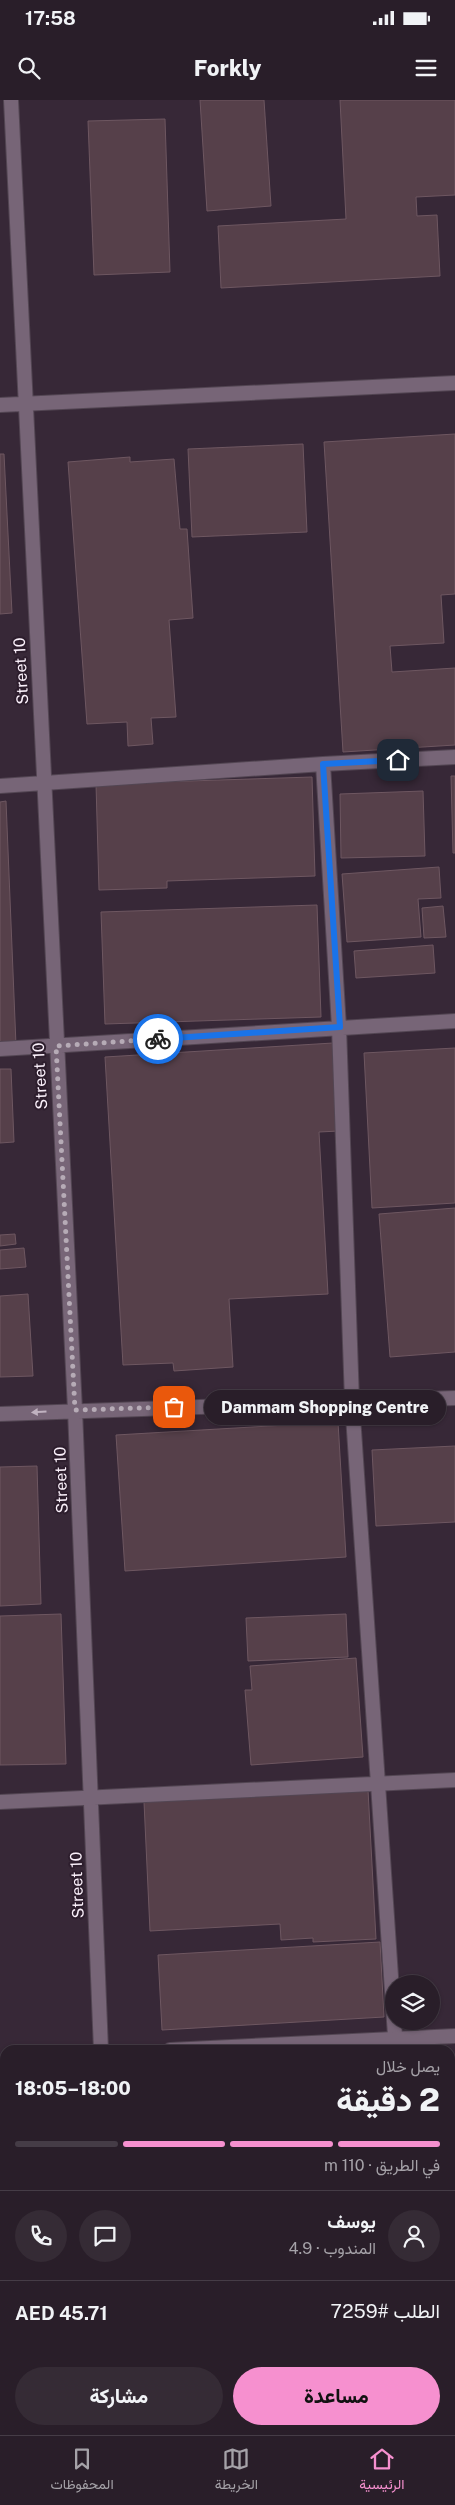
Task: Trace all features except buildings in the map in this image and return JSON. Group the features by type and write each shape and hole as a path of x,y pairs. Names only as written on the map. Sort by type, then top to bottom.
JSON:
{"street":[{"name":"Street 10","path":"11,100 7,150 26,404 75,1410 101,2045"},
{"path":"0,405 455,383"},
{"path":"0,786 455,757"},
{"path":"323,764 340,1027 352,1401 391,1975"},
{"path":"0,1049 340,1027 455,1022"},
{"path":"0,1414 455,1398"},
{"path":"0,1802 455,1780"},
{"path":"394,2030 395,2044"},
{"path":"358,2045 395,2044 455,2036"}],"way so far":[{"path":"158,1039 56,1046 75,1410 174,1407"}],"place":[{"name":"Dammam Shopping Centre","path":"174,1407"}],"route":[{"path":"158,1039 340,1027 323,764 398,760"}]}
